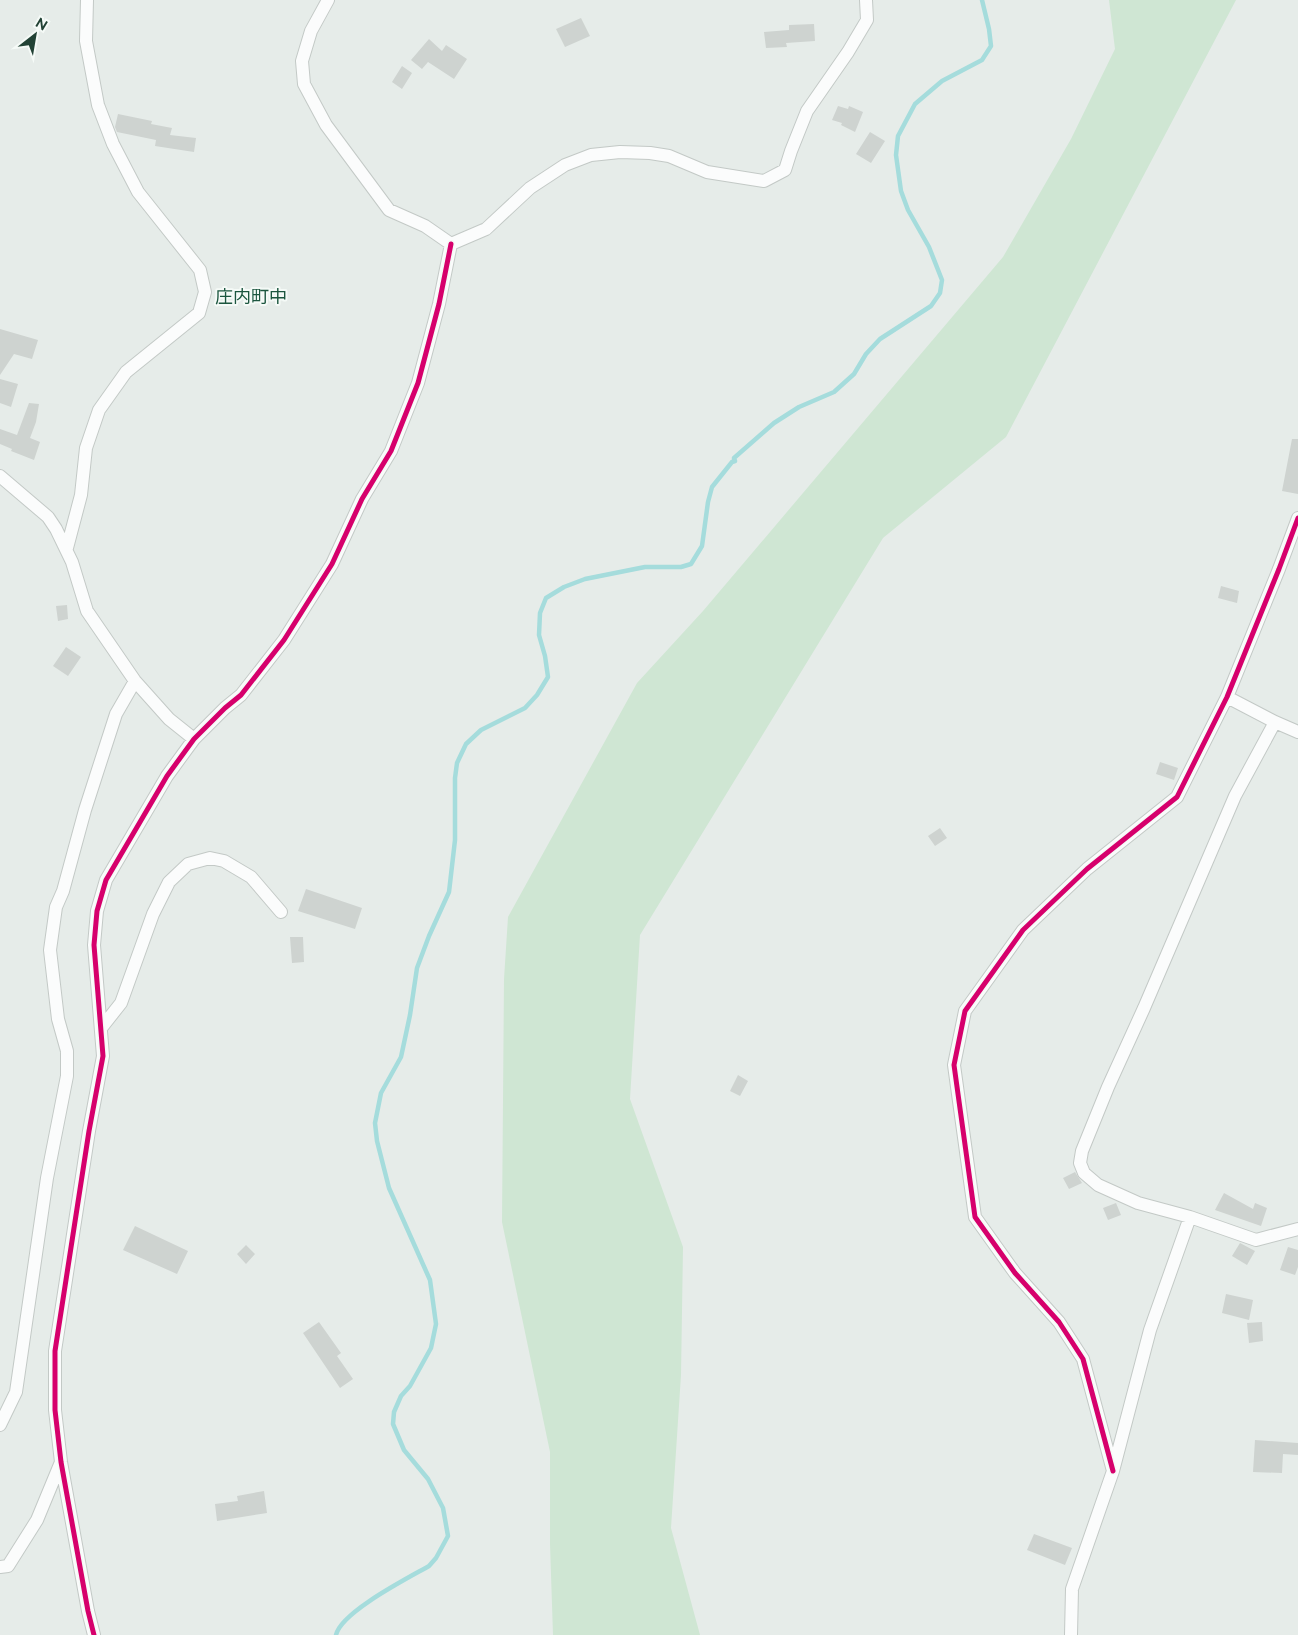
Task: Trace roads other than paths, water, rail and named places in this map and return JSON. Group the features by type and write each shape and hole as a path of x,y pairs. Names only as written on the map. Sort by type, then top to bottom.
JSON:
{"street":[{"path":"67,548 81,495 86,448 99,410 126,372 199,313 205,292 200,270 138,192 112,144 98,106 86,41 87,0"},
{"path":"328,0 311,31 302,61 304,84 326,126 389,210 425,226 451,244"},
{"path":"451,244 486,229 530,188 565,165 591,155 620,152 650,153 669,156 707,172 764,181 785,170 790,151 807,111 848,52 867,20 866,0"},
{"path":"94,1635 61,1462 55,1410 55,1351 89,1131 103,1056 94,945 97,911 106,880 167,776 194,739 241,695 284,640 332,564 362,499 391,451 418,383 439,304 451,244"},
{"path":"0,476 48,517 67,548 86,611 135,681 170,719 194,739"},
{"path":"1113,1471 1083,1359 1059,1322 1015,1274 975,1217 954,1064 965,1011 1023,930 1087,869 1177,797 1227,697 1298,518"},
{"path":"0,1425 16,1392 48,1178 67,1076 67,1051 58,1018 50,950 56,907 63,891 85,810 116,714 135,681"},
{"path":"1227,697 1298,732"},
{"path":"1275,722 1235,796 1108,1088 1082,1151 1080,1163 1084,1173 1098,1185 1138,1203 1190,1217 1256,1240 1298,1229"},
{"path":"102,1027 122,1003 153,914 169,882 188,864 210,858 224,861 252,877 281,912"},
{"path":"1072,1635 1072,1589 1113,1471 1150,1330 1190,1217"},
{"path":"0,1567 8,1566 37,1520 61,1462"}],"waterway":[{"path":"336,1635 341,1626 362,1606 429,1566 436,1558 448,1536 443,1508 428,1479 404,1450 393,1424 394,1412 401,1396 410,1386 431,1348 436,1324 430,1280 389,1188 377,1141 375,1123 381,1093 401,1057 417,968 449,892 455,840 455,778 457,763 466,744 481,730 525,708 537,695 548,677 539,635 540,613 546,598 564,587 585,579 645,567 681,567 691,564 702,546 712,487 732,462 735,461 734,458 774,423 799,407 834,392 854,374 866,354 880,339 931,306 940,293 942,280 929,247 908,210 901,191 896,155 898,136 915,104 942,81 982,60 991,46 982,0"}],"district":[{"name":"庄内町中","path":"251,297"}]}
